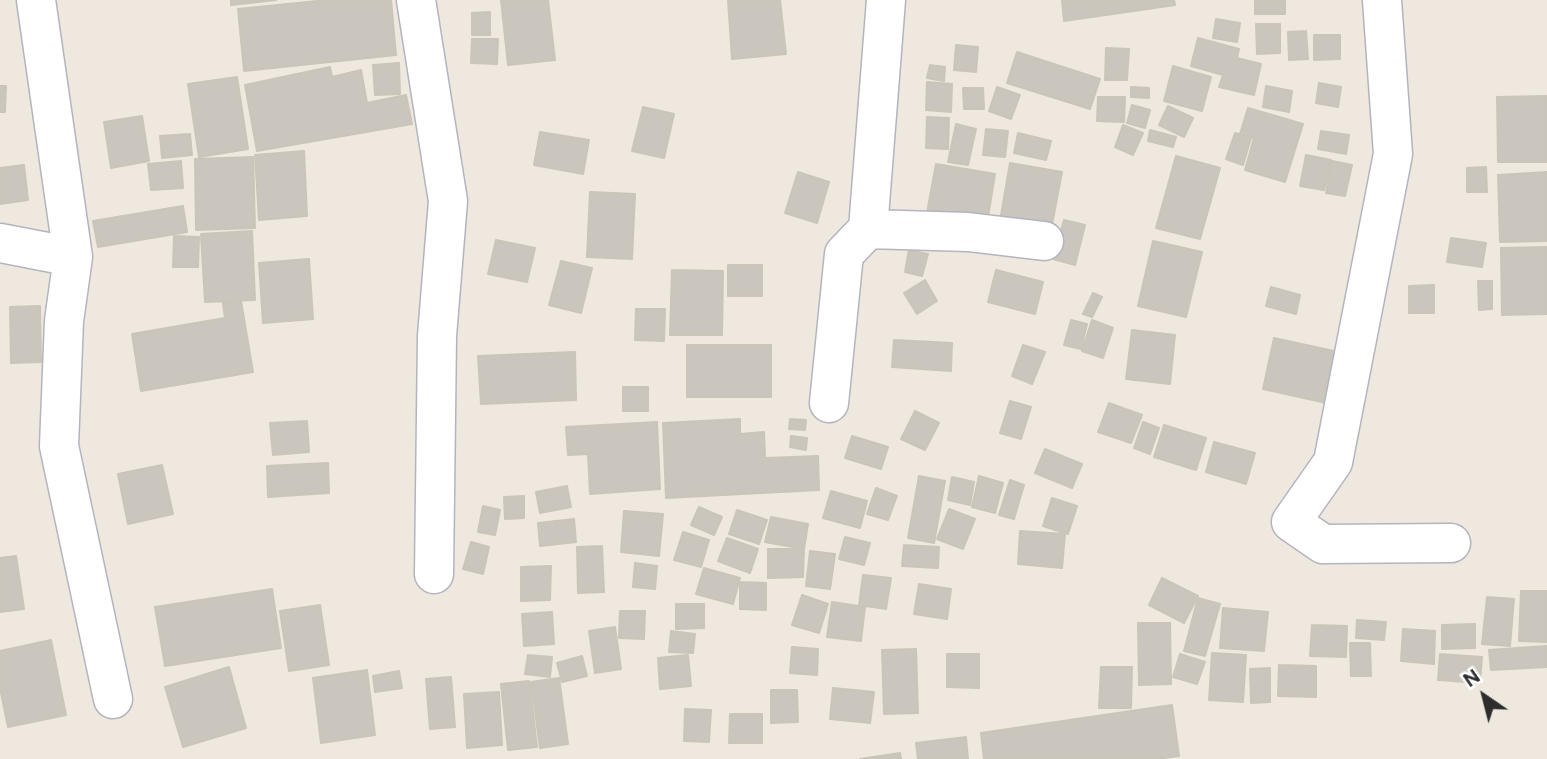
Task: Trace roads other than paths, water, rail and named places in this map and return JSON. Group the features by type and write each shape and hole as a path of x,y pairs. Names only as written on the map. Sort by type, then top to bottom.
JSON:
{"street":[{"path":"36,0 73,257 64,321 59,446 113,699"},
{"path":"416,0 448,201 437,336 434,574"},
{"path":"829,403 844,254 868,229 886,0"},
{"path":"1382,0 1393,154 1333,462 1291,523 1323,544 1451,543"},
{"path":"868,229 968,232 1044,241"},
{"path":"0,243 73,257"}]}
